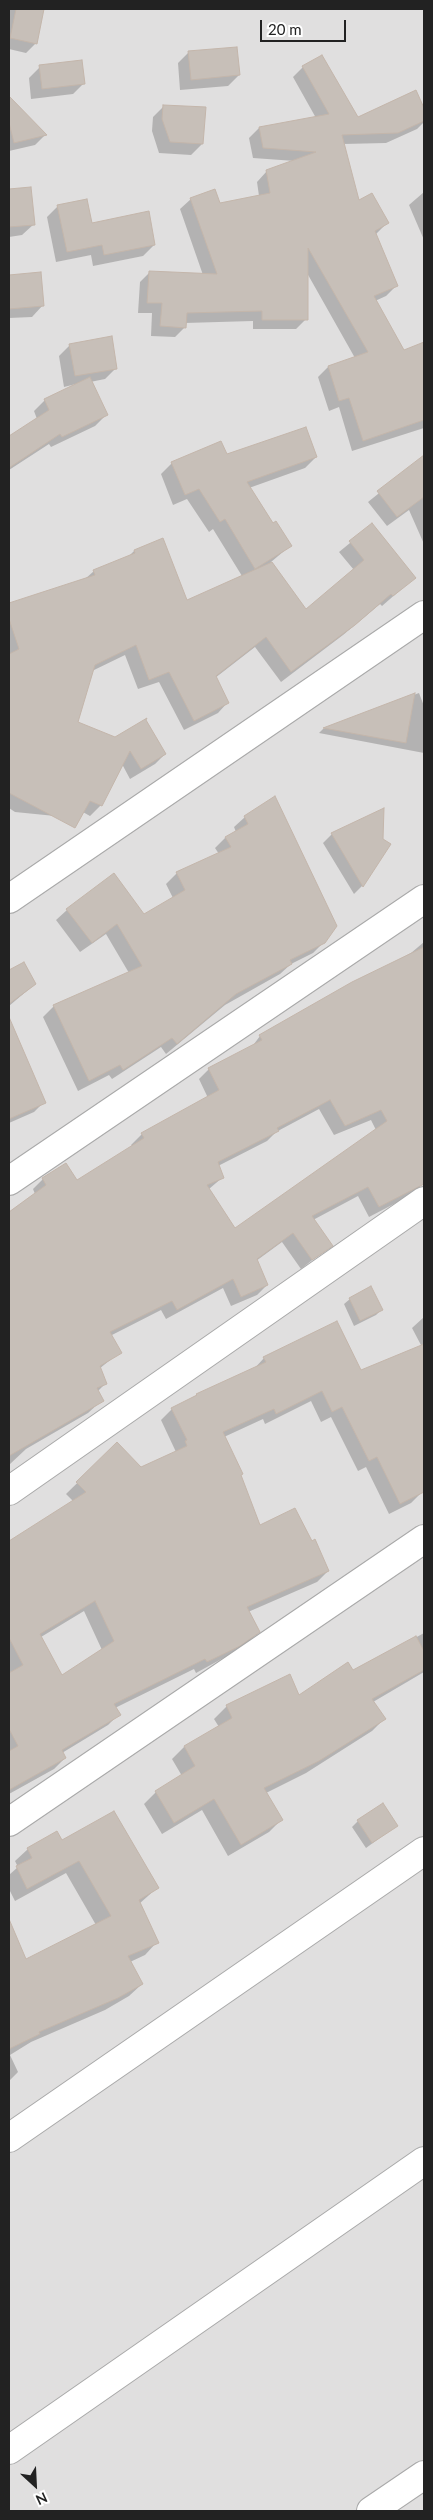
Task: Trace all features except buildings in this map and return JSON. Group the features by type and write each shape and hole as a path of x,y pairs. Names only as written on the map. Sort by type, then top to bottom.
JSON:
{"street":[{"path":"9,899 424,615"},
{"path":"9,1181 424,899"},
{"path":"9,1491 424,1201"},
{"path":"9,1822 424,1539"},
{"path":"9,2138 424,1850"},
{"path":"9,2450 424,2162"},
{"path":"370,2511 424,2475"}],"shaded area":[{"path":"9,9 424,9 424,2511 9,2511"}]}
